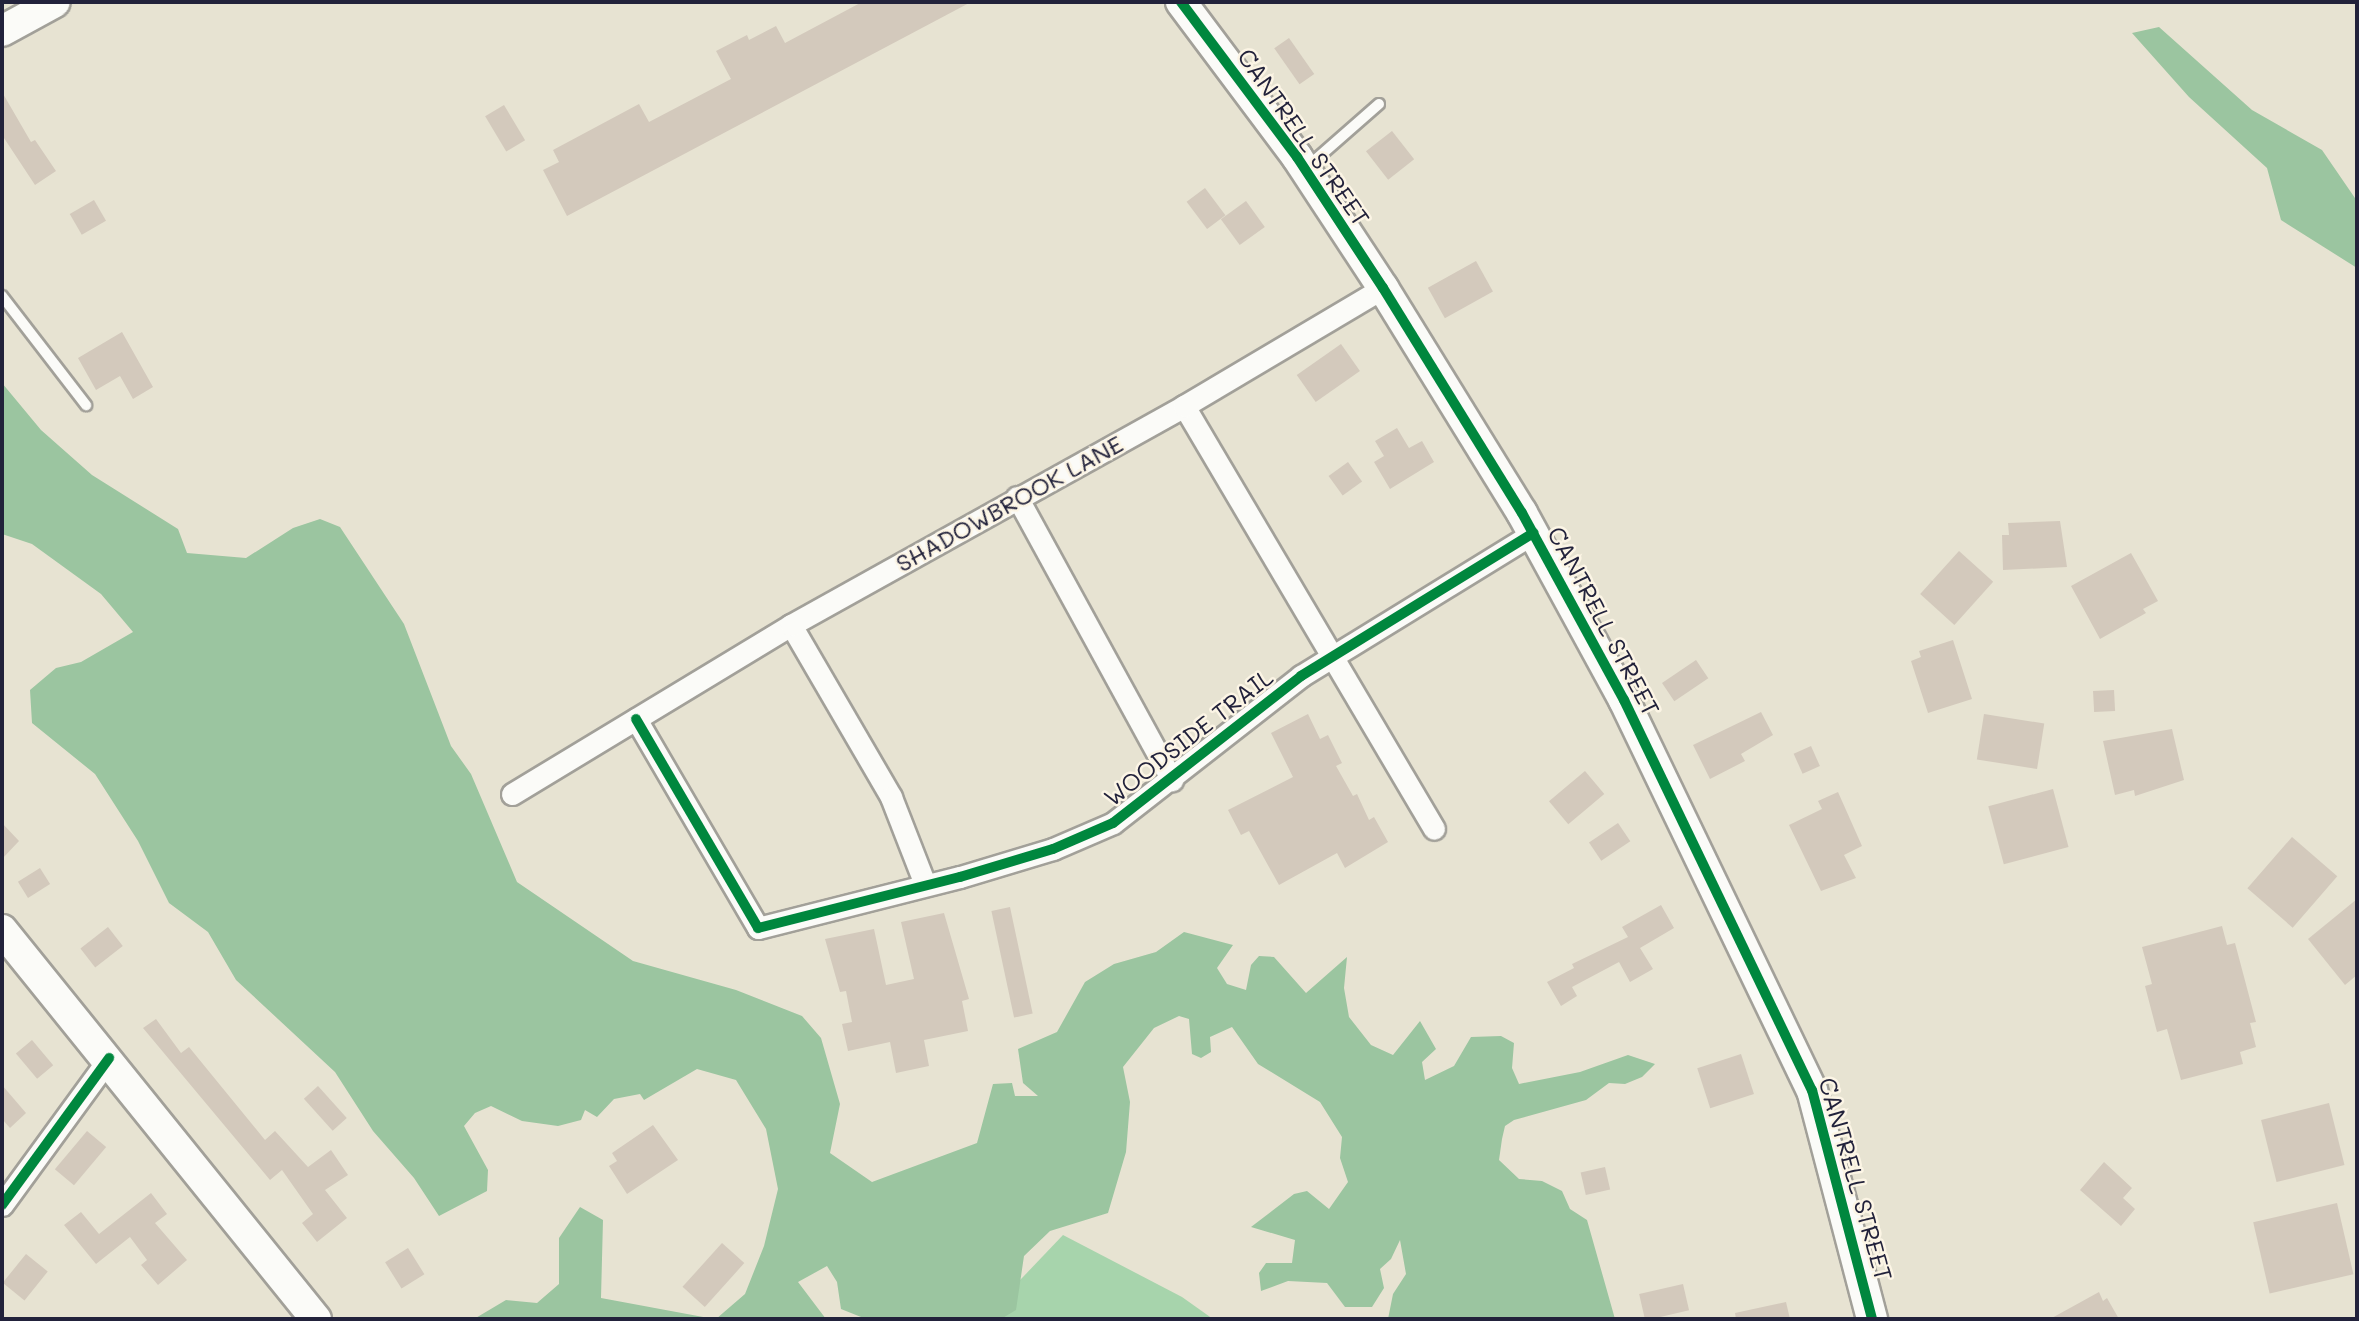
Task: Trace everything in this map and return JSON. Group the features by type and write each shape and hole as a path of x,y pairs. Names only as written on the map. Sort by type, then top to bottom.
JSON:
{"street":[{"path":"2,32 55,2"},
{"name":"CANTRELL STREET","path":"1181,2 1304,170 1383,288 1533,533 1625,701 1793,1045 1836,1170 1872,1319"},
{"name":"SHADOWBROOK LANE","path":"512,794 791,625 1184,406 1383,288"},
{"path":"1184,406 1329,657 1434,829"},
{"path":"1017,497 1172,780"},
{"name":"WOODSIDE TRAIL","path":"636,719 758,928 1053,849 1113,823 1329,657 1533,533"},
{"path":"791,625 891,797 925,884"},
{"path":"6,944 109,1058 316,1319"},
{"path":"2,1205 109,1058"}],"lane":[{"path":"1304,170 1379,104"},
{"path":"2,296 86,405"}],"green space":[{"path":"2159,27 2252,110 2322,150 2357,201 2357,268 2281,220 2267,168 2189,97 2132,33"},
{"path":"2,383 41,430 92,475 178,529 187,553 246,558 293,528 320,519 340,527 404,624 451,746 471,774 517,882 633,961 736,990 802,1016 821,1038 840,1104 830,1153 872,1182 977,1143 993,1084 1012,1083 1015,1096 1038,1096 1023,1083 1018,1049 1057,1032 1085,982 1114,964 1156,952 1184,932 1233,945 1217,968 1227,984 1246,990 1251,965 1259,956 1274,957 1306,993 1347,957 1344,988 1349,1017 1371,1045 1393,1055 1420,1021 1436,1049 1422,1062 1425,1080 1454,1066 1471,1037 1501,1036 1514,1043 1512,1068 1519,1084 1580,1072 1628,1055 1655,1064 1642,1077 1625,1084 1609,1083 1586,1100 1514,1120 1505,1126 1502,1139 1499,1160 1519,1179 1542,1181 1562,1191 1570,1209 1587,1220 1615,1319 1388,1319 1393,1294 1406,1274 1400,1240 1391,1259 1380,1269 1384,1288 1372,1307 1345,1307 1327,1283 1288,1281 1261,1291 1259,1273 1266,1263 1292,1263 1295,1240 1251,1227 1294,1194 1307,1191 1329,1209 1348,1182 1340,1158 1342,1137 1320,1102 1258,1064 1232,1027 1210,1037 1211,1052 1201,1058 1192,1054 1189,1019 1179,1016 1154,1028 1123,1067 1130,1102 1126,1152 1108,1213 1050,1231 1024,1256 1016,1310 1001,1319 866,1319 841,1309 837,1282 827,1266 798,1282 826,1319 716,1319 745,1294 764,1246 778,1189 766,1129 736,1080 697,1069 644,1100 640,1094 614,1099 597,1117 585,1110 581,1120 558,1126 522,1121 491,1106 475,1113 464,1126 488,1170 487,1191 439,1216 414,1178 373,1131 335,1072 236,980 208,932 169,903 138,841 95,774 32,723 30,690 56,668 81,662 133,632 101,594 32,544 2,534"},
{"path":"580,1207 603,1220 601,1298 714,1319 474,1319 506,1300 537,1303 559,1284 559,1238"},
{"path":"1063,1235 1182,1297 1213,1319 983,1319"}],"building":[{"path":"862,2 971,2 567,216 543,170 559,162 553,150 639,104 649,122 731,79 716,51 747,35 749,40 776,26 785,43"},
{"path":"1289,38 1314,74 1299,84 1274,48"},
{"path":"2,92 31,142 35,140 56,171 35,185 2,135"},
{"path":"504,105 525,140 506,151 485,116"},
{"path":"1392,131 1414,159 1388,180 1366,151"},
{"path":"1205,188 1225,215 1207,229 1187,202"},
{"path":"94,200 106,221 82,235 70,214"},
{"path":"1246,201 1265,227 1240,245 1221,219"},
{"path":"1476,261 1493,292 1445,318 1428,288"},
{"path":"122,332 153,387 133,399 120,376 96,390 78,358"},
{"path":"1341,344 1360,371 1316,402 1297,375"},
{"path":"1397,428 1409,448 1422,441 1434,462 1390,489 1374,462 1384,456 1375,441"},
{"path":"1348,462 1362,481 1343,496 1329,476"},
{"path":"2060,521 2067,567 2003,570 2002,535 2009,535 2008,523"},
{"path":"1959,551 1993,582 1954,625 1920,594"},
{"path":"2131,553 2158,601 2143,609 2146,613 2100,639 2071,586"},
{"path":"1953,640 1972,699 1928,713 1911,661 1921,657 1919,651"},
{"path":"1696,660 1708,678 1674,701 1662,683"},
{"path":"2114,690 2115,711 2094,712 2093,691"},
{"path":"1761,712 1773,735 1741,754 1745,761 1710,779 1693,745"},
{"path":"1308,714 1320,739 1328,735 1342,763 1336,766 1353,796 1357,794 1369,820 1374,817 1388,842 1345,868 1337,853 1279,885 1249,831 1241,835 1228,810 1293,777 1271,733"},
{"path":"1984,714 2044,724 2037,769 1977,759"},
{"path":"2172,729 2184,780 2135,796 2134,790 2115,795 2103,741"},
{"path":"1811,746 1820,766 1803,774 1794,754"},
{"path":"1585,771 1604,794 1568,824 1549,801"},
{"path":"2053,789 2069,847 2004,864 1988,806"},
{"path":"1838,792 1862,846 1844,855 1856,878 1821,891 1789,825 1822,809 1818,801"},
{"path":"2,823 19,841 2,859"},
{"path":"1618,823 1630,841 1601,861 1589,843"},
{"path":"2292,837 2337,876 2293,928 2247,888"},
{"path":"40,868 50,884 28,898 18,882"},
{"path":"2357,899 2357,975 2345,985 2308,939"},
{"path":"1661,905 1674,928 1640,948 1653,969 1630,982 1619,962 1572,987 1577,996 1561,1006 1547,982 1574,968 1572,964 1628,937 1622,927"},
{"path":"1010,907 1033,1014 1014,1018 991,911"},
{"path":"944,913 969,999 962,1001 968,1031 924,1040 929,1066 896,1073 890,1042 848,1051 842,1024 852,1022 846,991 840,992 825,939 874,929 886,985 914,979 901,922"},
{"path":"2222,926 2227,945 2235,943 2256,1022 2250,1023 2256,1047 2240,1052 2243,1064 2181,1080 2167,1029 2157,1032 2145,986 2152,984 2142,947"},
{"path":"108,927 123,946 95,967 80,949"},
{"path":"156,1019 181,1053 189,1047 265,1140 275,1131 308,1167 331,1150 348,1175 325,1190 347,1218 317,1242 302,1223 313,1214 282,1170 270,1180 143,1028"},
{"path":"32,1040 53,1065 37,1079 16,1053"},
{"path":"1741,1054 1754,1094 1710,1108 1697,1068"},
{"path":"2,1085 26,1113 10,1128 2,1119"},
{"path":"318,1086 347,1118 333,1131 304,1099"},
{"path":"2329,1103 2344,1165 2277,1182 2261,1120"},
{"path":"653,1125 678,1160 627,1194 609,1166 617,1161 612,1153"},
{"path":"87,1131 106,1147 74,1185 55,1169"},
{"path":"2104,1162 2132,1188 2123,1198 2135,1209 2121,1226 2080,1190"},
{"path":"1605,1167 1610,1189 1586,1195 1581,1173"},
{"path":"151,1193 167,1214 155,1223 187,1260 158,1285 141,1265 147,1260 130,1237 96,1264 64,1225 81,1212 99,1234"},
{"path":"2337,1203 2353,1274 2270,1293 2253,1222"},
{"path":"722,1243 744,1263 705,1307 683,1287"},
{"path":"408,1248 424,1274 402,1289 385,1262"},
{"path":"26,1254 48,1272 24,1300 3,1283"},
{"path":"1683,1284 1689,1310 1645,1319 1639,1294"},
{"path":"2099,1292 2103,1301 2107,1298 2119,1319 2050,1319"},
{"path":"1786,1302 1790,1319 1736,1319 1735,1313"}],"cycle path":[{"path":"1181,2 1297,157 1383,288 1522,513 1624,700 1812,1090 1872,1319"},
{"path":"636,719 758,928 960,877 1053,849 1113,823 1301,676 1533,533"},
{"path":"2,1205 109,1058"}]}
